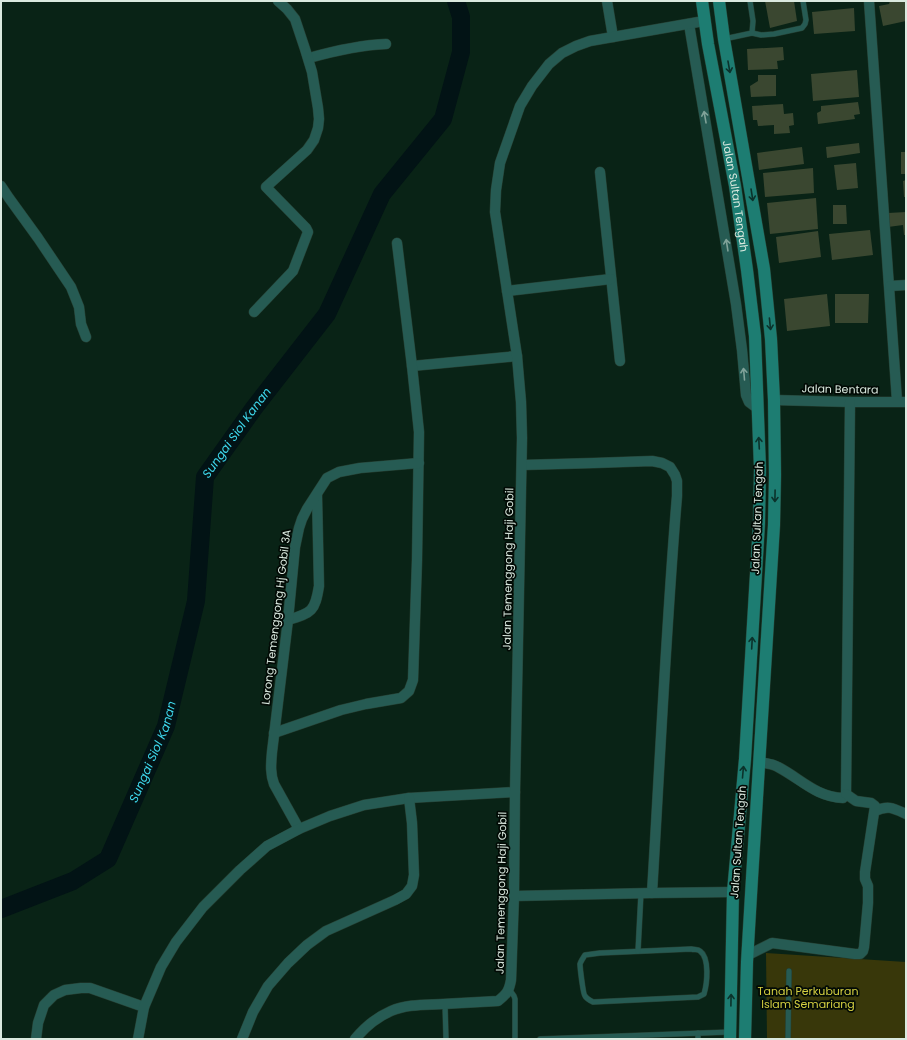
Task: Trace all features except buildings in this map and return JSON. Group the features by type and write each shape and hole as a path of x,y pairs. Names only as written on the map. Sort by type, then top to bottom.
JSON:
{"main road":[{"name":"Jalan Sultan Tengah","path":"702,1 704,21 735,186 747,270 755,336 760,469 759,524 734,892 730,1035"},
{"name":"Jalan Sultan Tengah","path":"719,1 724,39 764,269 771,339 776,475 748,955 745,1039"}],"street":[{"path":"254,312 293,272 308,232 306,228 266,187 307,150 314,140 319,119 309,58 295,20 287,8 278,1"},
{"path":"607,1 613,37"},
{"path":"869,1 882,190 902,401"},
{"name":"Jalan Temenggong Haji Gobil","path":"355,1039 363,1030 378,1018 402,1008 498,1001 506,995 511,980 514,896 514,792 522,465 521,402 517,356 496,212 496,190 500,163 520,106 532,86 549,64 562,53 583,43 704,21"},
{"path":"689,24 736,304 746,395 748,402 757,408"},
{"path":"309,58 338,50 369,44 386,44"},
{"path":"600,172 620,361"},
{"path":"1,186 71,287 79,307 81,324 86,337"},
{"path":"274,734 341,710 401,698 409,691 413,680 419,432 397,243"},
{"path":"507,291 611,279"},
{"path":"890,286 906,286"},
{"path":"412,366 517,356"},
{"name":"Jalan Bentara","path":"774,400 850,402 902,401"},
{"path":"760,762 777,766 823,795 843,798 846,794 850,402"},
{"path":"522,465 652,461 662,463 670,467 677,481 668,608 652,893"},
{"name":"Lorong Temenggong Hj Gobil 3A","path":"299,828 274,784 271,770 295,547 299,528 307,509 327,478 339,472 360,468 419,463"},
{"path":"288,620 303,616 310,612 315,606 318,596 317,495"},
{"path":"138,1039 144,1006 161,967 172,948 203,907 266,846 299,828 364,805 409,798 514,792"},
{"path":"748,955 772,942 855,954 860,954 863,951 868,903 868,886 865,879 865,872 875,806 871,803 856,801 846,794"},
{"path":"242,1039 253,1012 268,986 288,963 307,945 326,931 406,894 412,886 414,874 412,822 409,798"},
{"path":"875,811 883,808 890,808 906,814"},
{"path":"514,896 734,892"},
{"path":"36,1039 38,1023 44,1005 54,995 66,990 90,988 144,1006"}],"lane":[{"path":"750,1 753,21 752,33"},
{"path":"724,39 752,33 761,35 774,34 802,28 806,20 803,1"},
{"path":"638,952 641,893"},
{"path":"691,949 699,950 704,955 707,970 707,980 704,994 698,997 600,1002 588,1000 584,994 580,967 585,956 600,953 638,952 691,949"},
{"path":"788,1039 790,971"},
{"path":"509,989 515,999 515,1039"},
{"path":"445,1004 446,1039"},
{"path":"698,1033 698,1039"},
{"path":"540,1039 698,1033 730,1035"}],"green space":[{"name":"Tanah Perkuburan Islam Semariang","path":"766,953 906,962 906,1039 767,1039"}],"waterway":[{"name":"Sungai Siol Kanan","path":"1,909 73,881 108,859 166,726 196,601 205,477 254,408 327,314 382,194 443,119 461,52 461,17 456,1"}]}
